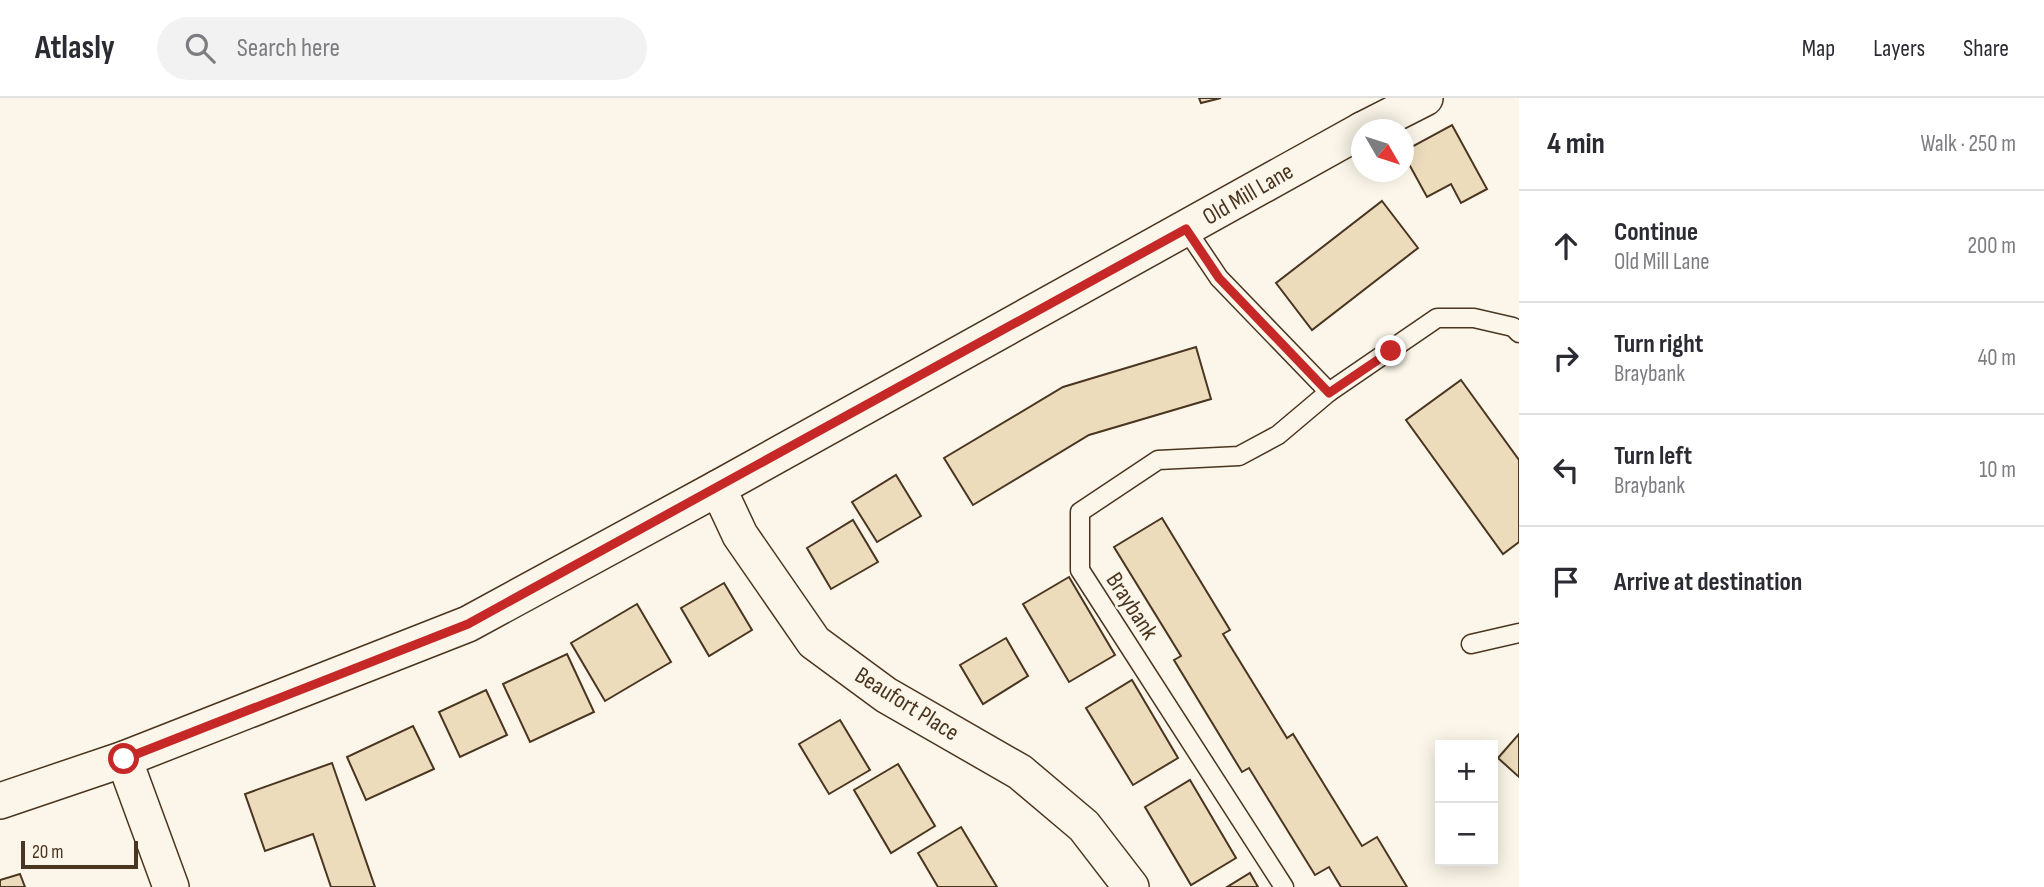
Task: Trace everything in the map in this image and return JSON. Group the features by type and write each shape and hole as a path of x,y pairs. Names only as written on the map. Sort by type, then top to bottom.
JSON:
{"street":[{"name":"Old Mill Lane","path":"1367,119 1425,98"},
{"name":"Old Mill Lane","path":"0,801 124,759 468,624 1186,229 1351,127"},
{"name":"Beaufort Place","path":"718,488 740,535 814,642 886,695 1020,772 1084,826 1131,887"},
{"path":"124,759 171,887"}],"lane":[{"path":"1186,229 1219,278 1329,393"},
{"name":"Braybank","path":"1284,887 1080,570 1080,512 1158,460 1239,456 1278,435 1329,393 1437,318 1474,318 1513,327 1519,333"},
{"path":"1471,643 1519,633"}],"building":[{"path":"1199,98 1221,98 1201,103"},
{"path":"1452,125 1487,189 1461,203 1451,184 1427,197 1414,173 1414,146"},
{"path":"1382,201 1418,248 1312,330 1276,283"},
{"path":"1196,347 1211,399 1089,435 973,505 944,458 1063,387"},
{"path":"1461,380 1519,460 1519,542 1503,554 1406,420"},
{"path":"896,475 921,516 877,542 852,502"},
{"path":"1162,518 1230,630 1223,634 1287,738 1293,734 1362,846 1377,837 1407,887 1341,887 1329,867 1315,875 1249,768 1242,772 1174,660 1181,656 1114,547"},
{"path":"853,520 878,562 831,589 807,548"},
{"path":"1069,577 1115,655 1069,682 1023,604"},
{"path":"724,583 752,630 709,656 681,608"},
{"path":"637,604 671,662 605,701 571,643"},
{"path":"1006,638 1028,676 983,704 960,665"},
{"path":"567,654 594,712 530,742 503,684"},
{"path":"1132,680 1178,758 1133,785 1086,708"},
{"path":"486,690 507,735 460,757 439,712"},
{"path":"840,720 870,770 829,794 799,744"},
{"path":"413,726 434,769 366,800 347,757"},
{"path":"1519,734 1519,777 1498,758"},
{"path":"332,763 375,887 331,887 313,834 265,851 245,794"},
{"path":"898,764 935,826 891,853 854,790"},
{"path":"1190,780 1236,858 1191,885 1145,807"},
{"path":"961,827 997,887 938,887 918,853"},
{"path":"1250,873 1258,887 1227,887"},
{"path":"20,874 25,887 0,887 0,880"}],"route":[{"path":"124,759 468,624 1186,229 1219,278 1329,393 1391,351"}]}
